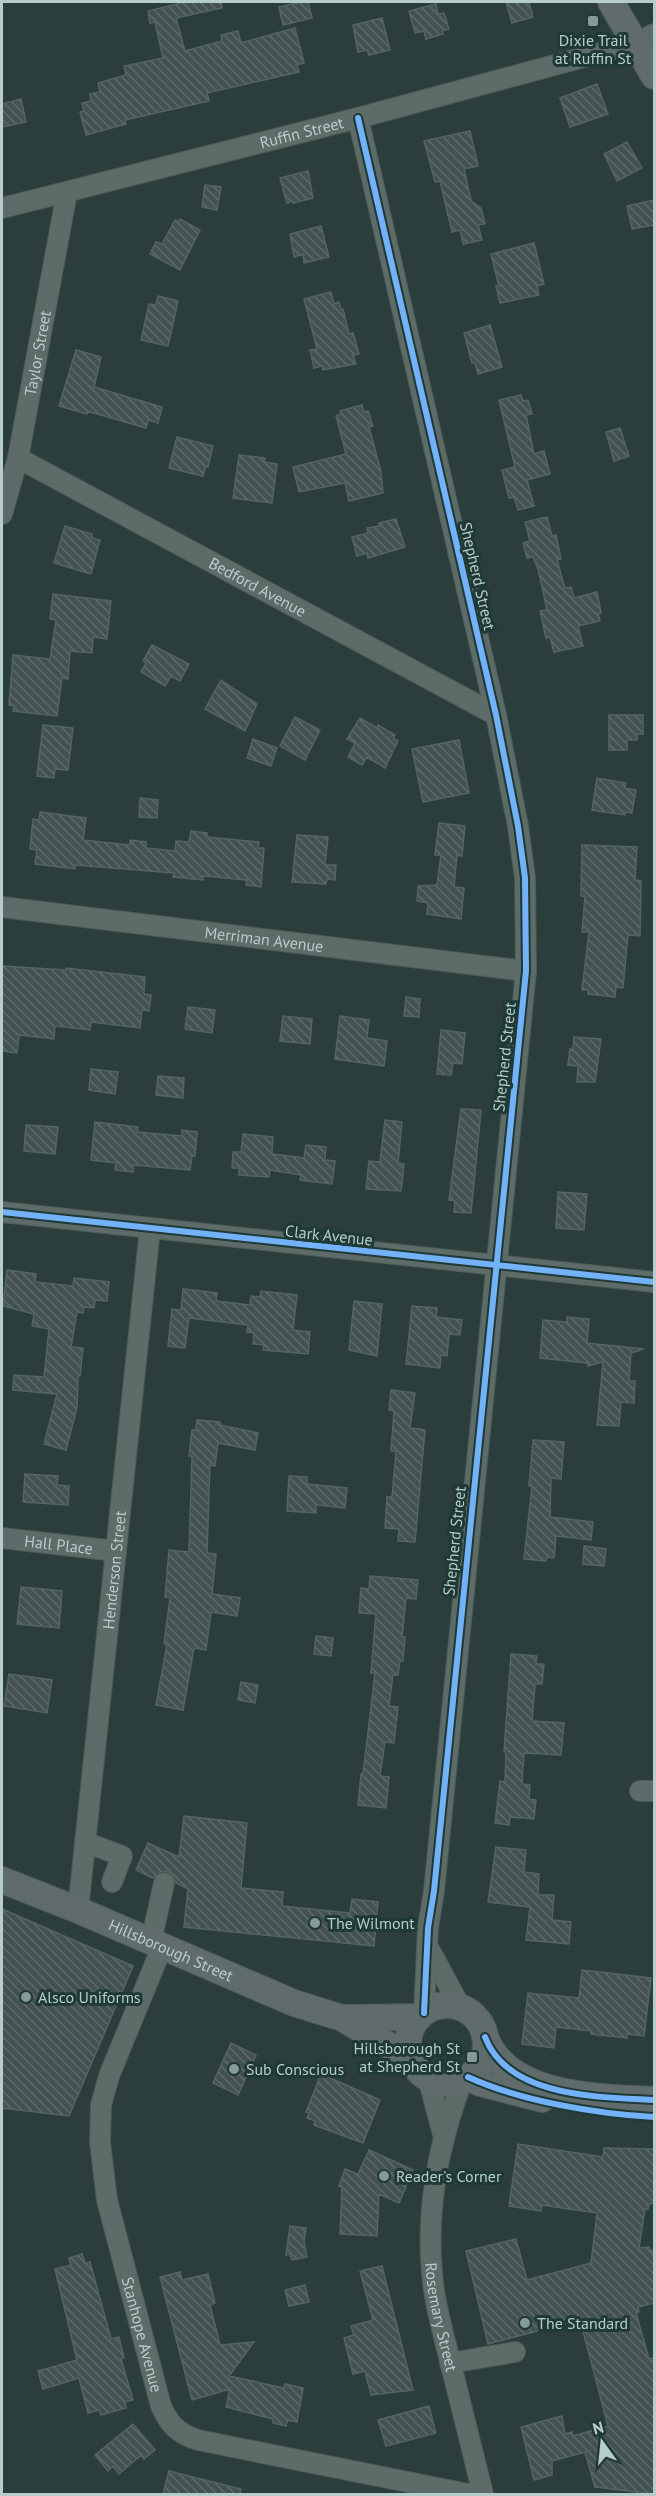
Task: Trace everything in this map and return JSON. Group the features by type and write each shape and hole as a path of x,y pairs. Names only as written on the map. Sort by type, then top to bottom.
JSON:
{"main road":[{"path":"611,2 645,38 654,76"},
{"name":"Hillsborough Street","path":"2,1880 78,1910 294,2003 342,2018 386,2043 421,2071"},
{"path":"485,2037 483,2060 465,2078 452,2083 421,2071 408,2046 409,2036 422,2015 441,2006 461,2008 477,2020 485,2037 490,2050 497,2059 519,2076 536,2084 567,2092 654,2100"},
{"name":"Hillsborough Street","path":"342,2018 422,2015"},
{"path":"465,2078 585,2109 619,2115 654,2117"}],"street":[{"name":"Ruffin Street","path":"2,208 358,118 645,38"},
{"name":"Shepherd Street","path":"358,118 496,715 518,826 526,909 526,971 422,2015"},
{"name":"Taylor Street","path":"2,514 18,458 67,192"},
{"name":"Bedford Avenue","path":"18,458 496,715"},
{"name":"Merriman Avenue","path":"3,903 526,971"},
{"name":"Clark Avenue","path":"2,1212 654,1282"},
{"name":"Henderson Street","path":"78,1910 150,1229"},
{"name":"Hall Place","path":"2,1538 116,1551"},
{"path":"85,1842 122,1856 112,1882"},
{"name":"Stanhope Avenue","path":"164,1883 156,1944 109,2076 101,2105 100,2142 107,2200 165,2416 177,2431 198,2440 468,2494"},
{"path":"428,1946 461,2008"},
{"name":"Rosemary Street","path":"421,2071 444,2138"},
{"name":"Rosemary Street","path":"465,2078 444,2138 436,2183 431,2247 435,2298 483,2494"},
{"path":"450,2362 515,2352"}],"building":[{"path":"185,2 221,2 222,8 176,18 185,51 222,41 221,35 238,31 241,43 295,28 304,63 297,65 299,72 207,93 209,101 125,120 126,124 86,135 80,112 84,111 82,103 91,101 90,94 100,92 98,83 126,75 124,66 163,58 155,22 150,23 148,11"},
{"path":"308,2 312,18 283,25 279,7"},
{"path":"506,2 529,2 533,17 512,23"},
{"path":"436,4 438,14 444,13 449,29 442,31 443,34 426,39 424,31 415,33 409,11"},
{"path":"382,18 390,50 369,55 367,50 358,52 353,25"},
{"path":"597,84 608,114 570,127 560,98"},
{"path":"21,99 26,122 2,127 2,104"},
{"path":"470,131 478,166 464,169 471,201 481,208 485,224 478,225 482,240 463,244 460,230 452,232 440,181 435,182 424,141"},
{"path":"627,142 642,168 617,181 604,154"},
{"path":"308,171 313,198 287,203 280,178"},
{"path":"205,185 221,187 217,210 202,207"},
{"path":"654,200 654,225 632,229 627,206"},
{"path":"180,219 200,230 180,270 150,254 156,242 162,244 175,220 179,222"},
{"path":"321,226 329,257 304,263 303,254 294,257 290,234"},
{"path":"534,243 544,284 537,286 539,295 500,303 496,286 499,286 491,254"},
{"path":"331,292 334,304 339,302 341,310 343,309 349,334 353,333 359,354 353,355 356,364 323,370 322,366 314,368 310,350 317,349 304,299"},
{"path":"158,296 178,301 168,346 141,340 149,304 156,305"},
{"path":"490,325 502,367 478,374 475,363 472,363 464,333"},
{"path":"76,350 101,357 94,387 162,407 158,423 148,420 146,428 87,411 87,414 59,406"},
{"path":"521,395 523,401 528,400 532,414 526,415 534,454 544,451 550,474 527,480 534,506 518,510 514,497 509,498 502,470 515,467 499,400"},
{"path":"362,405 364,412 368,411 373,426 369,427 381,472 383,493 349,501 345,483 299,492 293,467 346,454 336,416 341,414 340,411"},
{"path":"620,428 629,456 614,461 606,432"},
{"path":"177,437 213,446 208,467 206,466 203,476 169,468"},
{"path":"239,455 265,458 264,462 277,464 272,503 233,498"},
{"path":"547,517 552,536 556,535 561,559 557,560 565,588 571,587 574,598 597,592 601,613 598,613 600,621 578,626 583,646 554,652 550,637 546,638 540,611 547,610 538,569 533,557 527,558 523,543 530,541 525,522"},
{"path":"396,519 405,547 368,558 367,553 357,556 352,537 368,533 367,528 379,526 379,523"},
{"path":"65,526 92,534 92,538 100,540 91,574 54,563"},
{"path":"53,594 111,601 107,639 93,637 92,653 70,651 68,679 62,678 57,716 13,711 14,706 9,705 13,655 50,659 56,620 50,619"},
{"path":"152,645 189,664 180,681 171,676 165,686 141,672 146,663 143,661"},
{"path":"221,680 257,704 245,731 205,709"},
{"path":"609,715 643,715 643,734 637,734 637,740 627,740 627,750 609,750"},
{"path":"295,717 320,730 305,760 280,746"},
{"path":"360,718 395,735 393,738 398,741 385,768 367,757 362,765 348,757 355,743 347,739"},
{"path":"43,725 73,728 68,770 55,769 54,778 37,776"},
{"path":"253,739 277,748 271,766 247,758"},
{"path":"459,740 469,793 423,802 412,749"},
{"path":"597,778 626,783 625,788 636,790 632,813 625,812 625,815 592,810"},
{"path":"140,798 158,800 157,818 139,817"},
{"path":"40,812 86,818 83,840 130,845 130,840 146,842 146,848 175,851 176,841 189,842 191,831 207,833 207,837 259,842 258,848 264,848 261,887 246,885 247,880 203,876 203,880 173,877 174,873 75,865 75,869 35,864 37,850 30,849 33,819 39,820"},
{"path":"439,823 465,826 462,856 457,855 454,887 464,888 461,919 427,914 428,903 417,901 418,886 437,885 441,855 435,855"},
{"path":"297,835 328,837 325,865 336,865 335,880 327,879 326,884 292,882"},
{"path":"582,845 637,847 635,880 641,881 640,936 628,935 623,988 616,987 615,997 588,994 588,990 582,990 589,932 582,932 585,897 581,896"},
{"path":"2,966 66,970 66,968 145,977 144,994 151,995 149,1011 142,1010 140,1028 91,1022 90,1030 55,1026 54,1039 19,1035 17,1053 2,1051"},
{"path":"406,997 420,999 419,1017 404,1016"},
{"path":"188,1007 215,1010 212,1033 185,1029"},
{"path":"283,1016 312,1019 310,1044 280,1041"},
{"path":"340,1016 369,1020 367,1038 387,1041 384,1066 335,1059"},
{"path":"441,1030 465,1033 462,1064 453,1063 451,1075 437,1074"},
{"path":"574,1037 601,1039 595,1082 577,1082 578,1066 568,1065"},
{"path":"91,1069 118,1072 115,1094 89,1090"},
{"path":"158,1076 184,1078 183,1098 156,1095"},
{"path":"461,1109 481,1110 471,1213 454,1212 455,1201 449,1200"},
{"path":"385,1120 402,1122 398,1163 404,1164 401,1191 366,1189 369,1161 380,1162"},
{"path":"95,1122 138,1127 137,1132 182,1136 182,1130 197,1132 195,1156 192,1156 190,1170 133,1165 133,1172 115,1170 116,1163 91,1160"},
{"path":"26,1125 58,1127 55,1154 24,1151"},
{"path":"243,1134 273,1137 272,1154 304,1158 306,1145 326,1147 325,1160 335,1161 332,1184 300,1180 301,1175 270,1170 269,1177 239,1175 239,1168 232,1168 233,1152 241,1152"},
{"path":"558,1192 587,1194 584,1230 556,1228"},
{"path":"7,1270 36,1274 35,1282 73,1286 74,1278 109,1282 107,1301 95,1300 94,1308 84,1307 83,1313 77,1312 71,1347 83,1348 80,1376 78,1376 77,1408 66,1450 44,1444 57,1394 13,1390 14,1375 44,1377 49,1329 32,1326 34,1314 3,1306"},
{"path":"183,1289 217,1293 216,1301 250,1305 251,1296 260,1297 261,1291 297,1295 293,1330 310,1332 308,1354 263,1350 264,1345 253,1344 254,1333 247,1332 248,1325 189,1318 185,1348 168,1346 172,1309 181,1310"},
{"path":"354,1301 382,1304 377,1356 349,1350"},
{"path":"412,1306 437,1308 436,1317 462,1320 460,1335 449,1334 447,1356 441,1355 440,1368 406,1364"},
{"path":"567,1317 589,1319 587,1343 644,1349 631,1353 629,1381 635,1381 634,1403 621,1402 619,1426 597,1425 603,1362 588,1366 587,1363 540,1358 543,1320 567,1322"},
{"path":"391,1390 415,1393 410,1428 425,1430 415,1542 398,1541 399,1529 385,1528 387,1497 392,1497 396,1451 391,1451 394,1411 389,1410"},
{"path":"197,1420 220,1422 220,1425 258,1433 255,1450 218,1443 215,1466 210,1465 207,1553 216,1554 212,1594 240,1598 237,1616 211,1612 206,1650 194,1648 183,1710 156,1705 167,1644 164,1644 170,1598 165,1597 169,1550 189,1552 192,1456 189,1456 192,1430 196,1430"},
{"path":"533,1440 564,1442 561,1479 551,1478 550,1517 593,1522 591,1540 556,1536 554,1558 547,1557 546,1561 524,1559 532,1486 529,1486"},
{"path":"25,1474 58,1476 57,1485 69,1486 68,1505 23,1502"},
{"path":"289,1476 307,1477 307,1484 347,1488 345,1508 316,1505 316,1513 287,1511"},
{"path":"584,1546 606,1549 604,1566 583,1564"},
{"path":"370,1576 418,1580 416,1599 406,1598 402,1637 405,1637 403,1661 400,1661 398,1675 393,1675 389,1706 398,1707 394,1743 385,1742 380,1776 389,1777 386,1808 358,1805 375,1673 371,1673 376,1614 359,1613 361,1588 369,1589"},
{"path":"21,1587 62,1591 59,1628 17,1624"},
{"path":"316,1636 333,1638 331,1656 314,1654"},
{"path":"511,1654 537,1656 536,1664 544,1664 542,1684 535,1684 532,1721 564,1723 561,1755 524,1753 522,1784 530,1785 529,1799 536,1800 534,1819 510,1817 509,1825 495,1823 500,1781 505,1782 506,1752 504,1752"},
{"path":"9,1674 52,1680 47,1713 4,1706"},
{"path":"241,1682 258,1685 255,1703 238,1700"},
{"path":"184,1816 247,1823 241,1888 283,1892 282,1906 350,1913 352,1899 378,1902 374,1946 184,1927 188,1889 176,1883 167,1871 160,1872 153,1878 136,1870 148,1843 179,1857"},
{"path":"496,1847 526,1850 524,1872 539,1874 538,1895 554,1895 552,1920 571,1922 569,1944 526,1940 530,1907 488,1902"},
{"path":"2,1909 133,1966 69,2116 2,2108"},
{"path":"582,1970 651,1978 644,2036 627,2034 627,2038 556,2027 554,2048 522,2044 528,1993 579,1998"},
{"name":"Sub Conscious","path":"231,2043 256,2055 238,2095 213,2083"},
{"path":"321,2074 380,2100 363,2143 314,2125 315,2121 307,2118 309,2113 306,2112"},
{"name":"The Standard","path":"518,2144 603,2157 604,2148 654,2149 654,2203 649,2204 648,2209 645,2209 639,2248 649,2247 651,2251 654,2250 654,2303 638,2307 639,2312 636,2313 649,2359 654,2358 654,2494 595,2487 585,2452 552,2461 552,2475 534,2480 521,2427 562,2416 565,2434 572,2432 573,2436 608,2426 580,2320 488,2344 466,2251 516,2239 527,2280 591,2263 597,2213 542,2205 541,2211 509,2206"},
{"path":"369,2150 413,2170 399,2203 379,2194 377,2236 340,2234 342,2187 339,2186 345,2169 358,2174"},
{"path":"290,2226 306,2228 304,2242 307,2257 292,2260 290,2254 286,2255"},
{"path":"82,2254 85,2263 90,2262 111,2339 119,2337 124,2358 121,2359 133,2400 125,2402 126,2408 101,2415 99,2410 88,2413 79,2378 43,2389 38,2371 77,2360 55,2269 71,2265 69,2258"},
{"path":"382,2266 413,2390 371,2395 365,2371 353,2374 344,2338 354,2335 351,2326 373,2320 360,2271"},
{"path":"180,2272 182,2280 208,2274 215,2303 210,2305 220,2345 254,2342 229,2376 284,2388 285,2384 303,2388 297,2422 288,2420 286,2426 273,2423 273,2419 226,2407 230,2389 192,2400 160,2277"},
{"path":"305,2285 309,2302 289,2306 285,2290"},
{"path":"429,2406 436,2433 386,2446 378,2420"},
{"path":"133,2424 155,2450 144,2459 141,2455 119,2474 113,2466 108,2471 95,2455"},
{"path":"169,2471 241,2489 240,2494 163,2494"}],"cycle path":[{"path":"358,118 496,715 518,826 525,878 526,971 434,1891 428,1928 424,2013"},
{"path":"2,1212 654,1282"},
{"path":"485,2037 497,2057 514,2072 534,2083 583,2095 654,2100"},
{"path":"468,2077 511,2093 559,2105 654,2117"}],"place":[{"name":"Dixie Trail at Ruffin St","path":"593,21"},
{"name":"The Wilmont","path":"315,1923"},
{"name":"Alsco Uniforms","path":"26,1997"},
{"name":"Hillsborough St at Shepherd St","path":"472,2057"},
{"name":"Sub Conscious","path":"234,2069"},
{"name":"Reader's Corner","path":"384,2176"},
{"name":"The Standard","path":"525,2323"}]}
